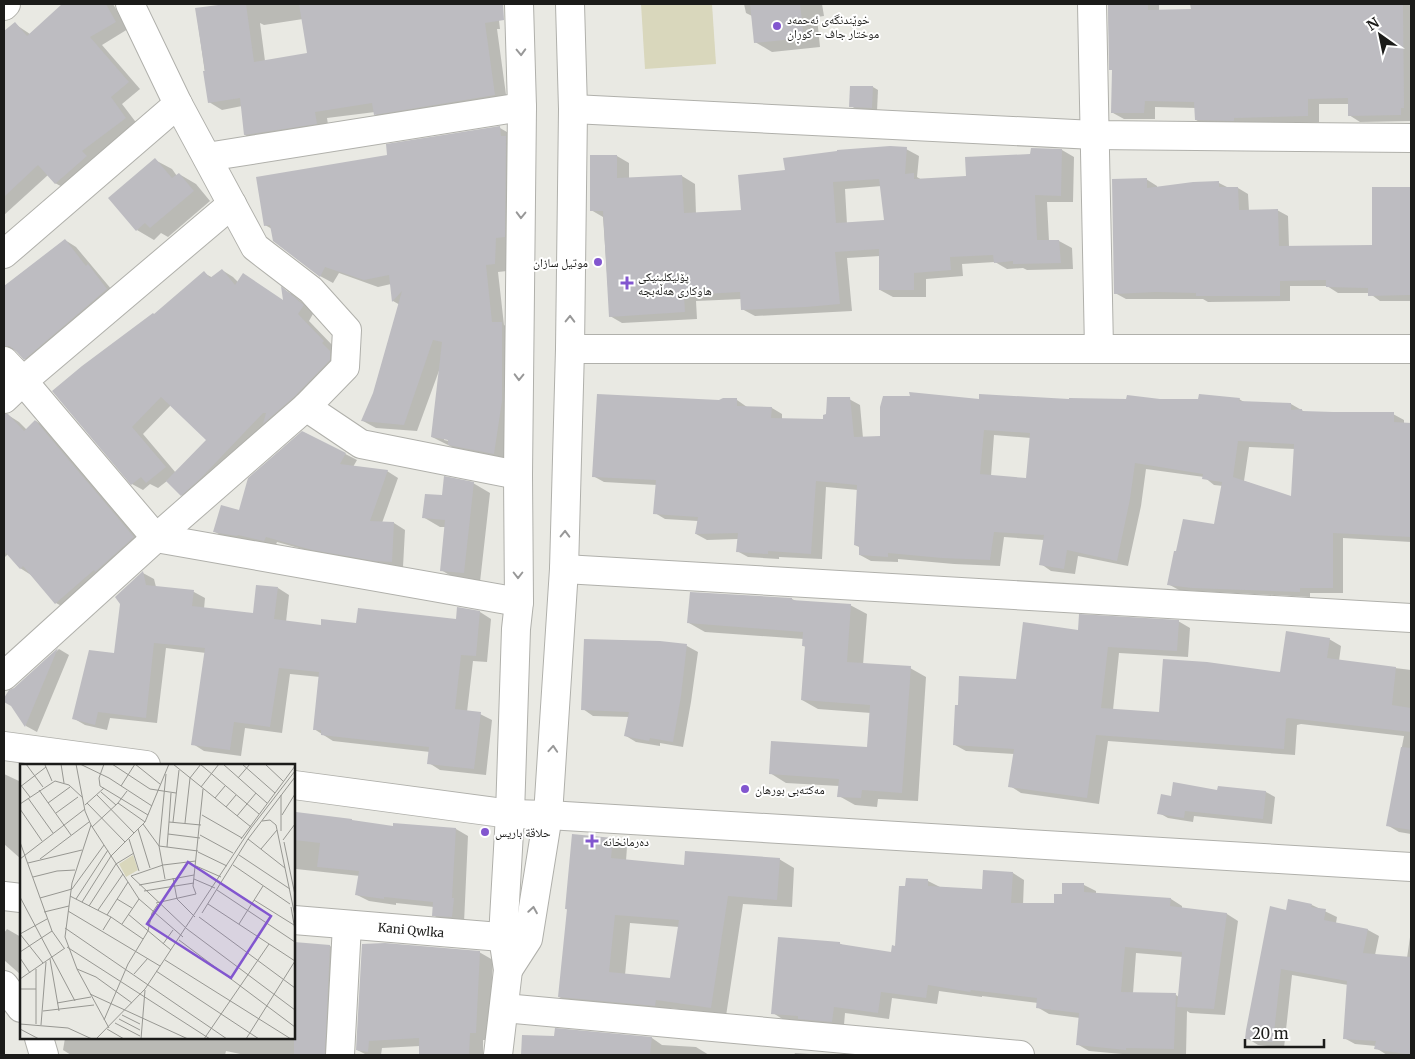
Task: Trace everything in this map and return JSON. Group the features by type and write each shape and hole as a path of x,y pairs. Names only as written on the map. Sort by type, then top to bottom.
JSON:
{"street":[{"path":"4,676 156,538 306,408 345,367 347,330 311,290 255,248 178,104 130,4"},
{"path":"516,938 510,814 516,629 519,602 518,474 522,107 520,4"},
{"path":"498,1055 508,970 548,814 564,569 570,349 573,109 570,4"},
{"path":"1092,4 1099,349"},
{"path":"4,254 178,104"},
{"path":"207,157 522,107"},
{"path":"573,109 1094,135 1411,138"},
{"path":"4,399 232,204"},
{"path":"570,349 1411,349"},
{"path":"4,361 156,538 519,602"},
{"path":"306,408 361,444 518,474"},
{"path":"564,569 1411,618"},
{"path":"4,746 139,764"},
{"path":"295,785 510,814 548,814 1411,867"},
{"path":"4,896 20,898"},
{"name":"Kani Qwlka","path":"295,920 516,938"},
{"path":"340,1055 348,925"},
{"path":"4,986 20,1007"},
{"path":"504,1008 1020,1055"},
{"path":"39,1039 44,1055"}],"shaded area":[{"path":"641,4 712,4 716,64 645,69"}],"building":[{"path":"62,4 106,4 116,22 90,37 129,82 111,97 126,118 82,151 87,156 55,184 38,165 4,197 4,31 15,22 27,36"},
{"path":"226,4 246,4 254,62 307,53 299,4 503,4 504,20 485,23 495,95 374,115 372,103 315,112 317,124 244,135 240,98 208,103 203,71 205,71 195,8"},
{"name":"خوێندنگەی ئەحمەد موختار جاف - کوڕان","path":"750,4 800,4 804,38 754,43"},
{"path":"1108,4 1148,4 1148,10 1191,9 1190,4 1403,4 1404,108 1401,108 1401,115 1348,116 1348,98 1308,99 1308,116 1234,118 1234,121 1195,120 1194,102 1145,101 1144,113 1111,113 1112,70 1109,70"},
{"path":"850,86 873,86 872,108 849,107"},
{"path":"500,126 501,136 506,136 505,237 496,238 495,264 486,265 492,322 502,322 502,401 494,454 448,445 448,440 431,437 442,342 433,340 404,425 361,421 373,393 402,291 392,302 389,275 364,280 325,267 320,277 273,241 270,225 264,226 256,177 387,155 386,144"},
{"path":"890,146 907,147 905,174 914,173 914,179 966,176 965,157 1030,154 1031,148 1062,149 1061,196 1035,195 1037,240 1059,240 1061,263 1013,264 1013,261 994,263 993,255 950,257 951,270 914,273 914,290 879,290 879,249 835,252 840,304 741,310 740,292 684,295 685,312 609,317 603,211 590,211 590,155 617,155 617,178 682,175 684,213 741,210 738,175 785,170 783,158 837,150","holes":["879,179 884,220 836,223 833,182"]},
{"path":"155,158 172,178 179,173 194,191 150,228 145,223 136,231 108,198"},
{"path":"1147,178 1147,188 1193,182 1219,181 1219,187 1238,187 1239,210 1278,209 1279,246 1372,245 1372,187 1411,187 1411,295 1368,296 1368,288 1326,287 1326,280 1280,281 1280,296 1196,296 1196,293 1156,292 1114,294 1112,179"},
{"path":"65,239 86,266 88,264 107,289 24,360 15,350 9,346 4,346 4,286"},
{"path":"222,269 235,285 243,273 283,300 281,286 304,305 298,314 324,341 322,343 330,351 330,360 295,396 263,424 266,413 263,413 201,478 181,496 166,481 206,440 161,397 132,427 166,467 146,483 141,477 131,485 52,391 82,366 154,314 204,271 210,278"},
{"path":"909,392 979,399 979,394 1069,399 1126,399 1127,395 1160,399 1198,399 1199,394 1240,398 1239,401 1291,403 1291,410 1394,412 1394,422 1411,423 1411,537 1333,533 1333,588 1300,588 1300,592 1192,588 1167,585 1183,519 1214,524 1222,482 1202,479 1203,474 1135,463 1130,499 1117,561 1067,550 1064,569 1039,565 1044,535 994,532 990,560 888,553 888,557 859,555 859,546 854,545 857,485 816,481 811,554 768,551 768,554 736,552 738,533 695,534 698,517 653,514 656,480 592,477 597,394 719,400 723,398 737,398 737,406 772,407 771,418 823,419 823,415 826,414 827,397 850,397 854,437 880,436 880,407 883,396 910,396","holes":["984,430 1030,433 1026,478 980,474","1238,441 1294,444 1291,496 1233,477"]},
{"path":"4,414 8,414 24,431 35,420 134,537 55,604 23,566 20,569 4,551"},
{"path":"302,431 346,453 340,464 388,470 370,521 394,522 392,562 375,561 312,550 266,537 264,541 213,532 221,505 239,510 248,478"},
{"path":"444,476 474,482 464,573 440,571 445,520 422,518 425,494 442,495"},
{"path":"143,571 146,585 194,590 192,606 253,613 256,585 278,587 274,619 321,625 321,619 356,623 358,608 456,619 457,607 480,611 476,656 461,655 455,709 481,712 474,769 427,764 429,747 321,735 321,730 313,730 319,672 279,668 270,727 234,722 230,750 191,745 205,648 154,643 146,718 98,712 95,725 72,719 89,650 114,653 120,604 115,597"},
{"path":"690,592 792,598 792,600 851,604 847,662 911,666 902,793 862,790 861,798 837,797 839,779 769,774 771,741 867,747 870,705 801,700 805,646 802,646 803,632 687,623"},
{"path":"1079,614 1179,620 1177,651 1108,647 1101,708 1159,712 1163,659 1207,662 1280,672 1286,631 1330,638 1327,658 1396,667 1392,705 1411,708 1411,732 1288,718 1286,719 1284,749 1096,735 1087,798 1008,787 1014,749 953,745 955,705 958,705 959,676 1016,679 1023,622 1078,630"},
{"path":"584,639 660,641 687,644 673,742 650,738 649,741 624,736 629,712 581,710"},
{"path":"58,648 25,727 11,706 4,702 4,698 9,690 14,688"},
{"path":"1401,747 1411,748 1411,830 1386,826"},
{"path":"1173,782 1217,790 1218,786 1266,791 1263,819 1185,811 1184,818 1157,814 1161,794 1171,796"},
{"path":"296,812 393,826 393,823 456,828 452,917 432,916 433,902 355,895 359,871 317,867 320,843 295,840"},
{"path":"572,834 613,838 611,858 684,865 685,851 780,858 777,900 728,896 711,1008 656,1000 655,1006 558,997 567,909 565,909","holes":["615,915 679,920 670,978 609,972"]},
{"path":"983,870 1013,872 1011,903 1054,903 1054,894 1062,894 1062,883 1084,883 1084,892 1171,898 1170,906 1227,913 1214,1009 1177,1007 1182,952 1125,947 1121,992 1176,993 1174,1049 1126,1048 1126,1050 1076,1045 1079,1013 1036,1008 1037,998 971,990 970,992 928,985 926,998 881,992 878,1013 834,1007 832,1022 798,1019 798,1016 771,1014 778,937 840,942 840,944 891,952 892,945 895,946 899,886 905,886 906,878 928,879 928,886 982,889"},
{"path":"1288,899 1312,904 1311,907 1326,909 1324,920 1368,929 1363,953 1411,957 1411,1055 1374,1049 1376,1041 1343,1039 1347,981 1281,969 1273,1042 1245,1039 1270,906 1286,910"},
{"path":"295,942 330,945 325,1055 294,1055"},
{"path":"385,943 480,951 476,1033 470,1033 469,1055 419,1055 419,1038 369,1041 368,1052 356,1050 362,944"},
{"path":"555,1028 652,1037 650,1055 521,1055 522,1035 554,1036"}],"place":[{"name":"خوێندنگەی ئەحمەد موختار جاف - کوڕان","path":"777,26"},
{"name":"موتيل سازان","path":"598,262"},
{"name":"پۆلیکلینیکی هاوکاری هەڵەبجە","path":"627,283"},
{"name":"مەکتەبی بورهان","path":"745,789"},
{"name":"حلاقة باریس","path":"485,832"},
{"name":"دەرمانخانە","path":"592,841"}]}
